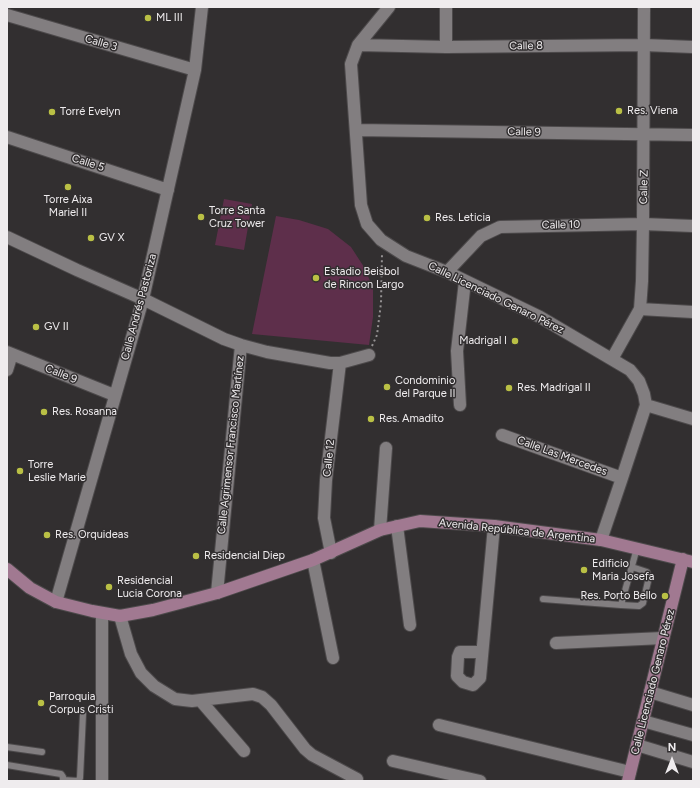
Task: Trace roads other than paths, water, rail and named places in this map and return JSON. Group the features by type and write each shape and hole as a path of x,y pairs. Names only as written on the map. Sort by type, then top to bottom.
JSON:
{"main road":[{"name":"Avenida República de Argentina","path":"7,569 30,588 56,602 120,616 153,610 217,593 313,560 380,530 420,521 494,526 601,540 688,561"},
{"name":"Calle Licenciado Genaro Pérez","path":"629,776 663,638 688,561"}],"street":[{"name":"Calle Andrés Pastoriza","path":"56,602 114,395 143,299 195,70 202,7"},
{"name":"Calle Licenciado Genaro Pérez","path":"389,7 358,45 351,64 361,205 367,224 381,240 406,256 447,272 540,317 630,370 639,381 646,405"},
{"path":"446,7 446,47"},
{"name":"Calle Z","path":"612,359 640,310 643,224 644,7"},
{"name":"Calle 3","path":"7,15 195,70"},
{"name":"Calle 8","path":"358,45 446,47 644,45 693,47"},
{"name":"Calle 9","path":"356,130 693,135"},
{"name":"Calle 5","path":"7,136 168,190"},
{"name":"Calle 10","path":"447,272 481,236 500,226 643,224 693,226"},
{"path":"7,237 143,299 224,339 241,345 267,352 330,363 340,363 369,355"},
{"path":"460,405 457,351 465,281"},
{"path":"640,310 693,312"},
{"name":"Calle Agrimensor Francisco Martínez","path":"217,593 241,345"},
{"path":"7,370 10,353"},
{"name":"Calle 9","path":"10,353 114,395"},
{"name":"Calle 12","path":"331,553 324,518 326,480 340,363"},
{"path":"601,540 646,405 693,419"},
{"name":"Calle Las Mercedes","path":"502,434 622,478"},
{"path":"380,530 386,448"},
{"path":"397,526 410,625"},
{"path":"482,652 494,526"},
{"path":"313,560 333,658"},
{"path":"102,613 102,781"},
{"path":"120,616 131,654 141,673 154,686 175,699 192,701 253,694 262,697 271,705 305,749 312,755 356,779"},
{"path":"556,643 663,638"},
{"path":"650,692 693,705"},
{"path":"200,700 244,751"},
{"path":"643,721 693,735"},
{"path":"439,725 629,776"},
{"path":"637,745 693,762"},
{"path":"393,760 480,781"}],"lane":[{"path":"621,605 637,548"},
{"path":"543,599 639,606 643,603 649,577 647,572 632,566"},
{"path":"7,766 61,774 63,781 78,781 80,778 83,714"},
{"path":"7,747 42,752"}],"place":[{"name":"ML III","path":"148,18"},
{"name":"Res. Viena","path":"619,111"},
{"name":"Torré Evelyn","path":"52,112"},
{"name":"Torre Aixa Mariel II","path":"68,187"},
{"name":"Torre Santa Cruz Tower","path":"201,217"},
{"name":"Res. Leticia","path":"427,218"},
{"name":"GV X","path":"91,238"},
{"name":"Estadio Beisbol de Rincon Largo","path":"316,278"},
{"name":"GV II","path":"36,327"},
{"name":"Madrigal I","path":"515,341"},
{"name":"Condominio del Parque II","path":"387,387"},
{"name":"Res. Madrigal II","path":"509,388"},
{"name":"Res. Rosanna","path":"44,412"},
{"name":"Res. Amadito","path":"371,419"},
{"name":"Torre Leslie Marie","path":"20,471"},
{"name":"Res. Orquideas","path":"47,535"},
{"name":"Residencial Diep","path":"196,556"},
{"name":"Edificio Maria Josefa","path":"584,570"},
{"name":"Residencial Lucia Corona","path":"109,587"},
{"name":"Res. Porto Bello","path":"665,596"},
{"name":"Parroquia Corpus Cristi","path":"41,703"}]}
